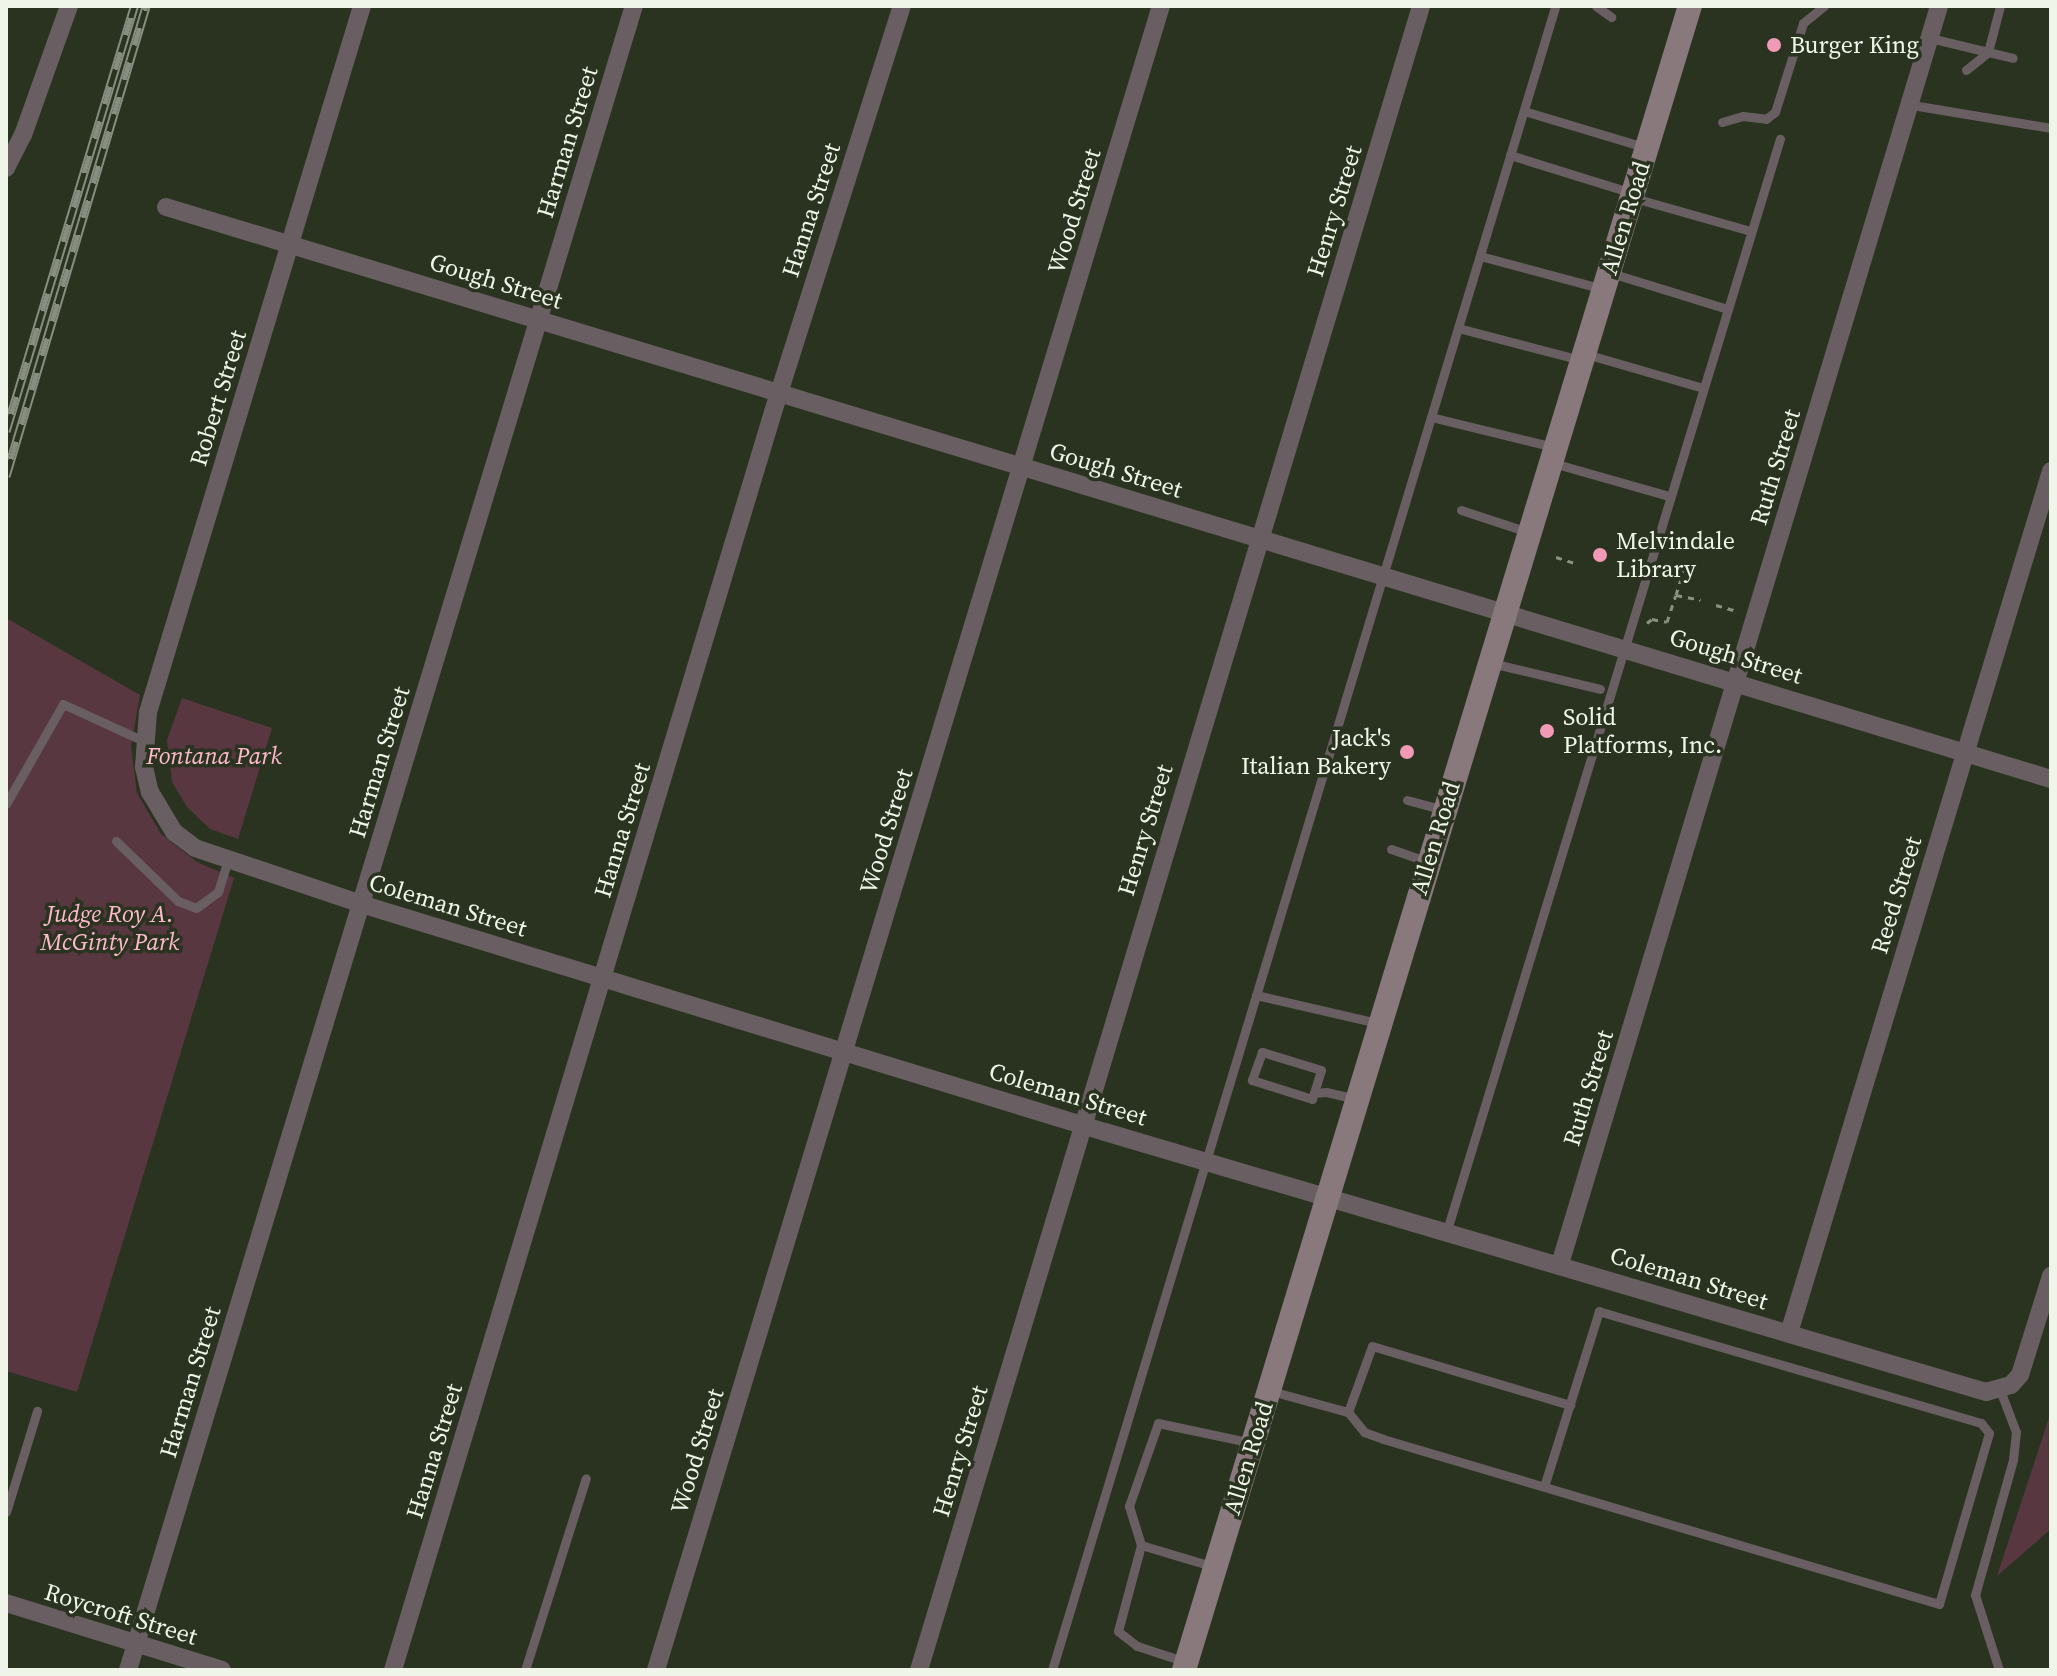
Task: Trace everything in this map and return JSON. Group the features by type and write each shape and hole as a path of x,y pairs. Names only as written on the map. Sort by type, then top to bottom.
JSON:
{"main road":[{"name":"Allen Road","path":"1185,1666 1690,6"}],"street":[{"path":"6,168 23,135 69,6"},
{"name":"Robert Street","path":"156,805 144,767 144,741 362,6"},
{"name":"Harman Street","path":"128,1670 634,6"},
{"name":"Hanna Street","path":"393,1670 779,392 902,6"},
{"name":"Wood Street","path":"656,1670 1161,6"},
{"name":"Henry Street","path":"919,1670 1421,6"},
{"name":"Ruth Street","path":"1560,1264 1734,681 1912,105 1939,6"},
{"name":"Gough Street","path":"166,207 1022,465 1260,540 1504,610 2051,779"},
{"name":"Reed Street","path":"1789,1333 2051,471"},
{"name":"Coleman Street","path":"156,805 174,832 195,848 227,862 844,1049 1083,1125 1993,1391"},
{"path":"1993,1391 2020,1375 2051,1276"},
{"name":"Roycroft Street","path":"6,1603 222,1670"}],"lane":[{"path":"1596,6 1611,17"},
{"path":"1722,122 1743,116 1766,119 1775,112 1803,23 1824,6"},
{"path":"1966,70 1988,52 2000,6"},
{"path":"1052,1670 1555,7"},
{"path":"1930,38 2013,58"},
{"path":"1912,105 2051,128"},
{"path":"1524,111 1647,148"},
{"path":"1447,1230 1622,648 1780,139"},
{"path":"1510,155 1751,231"},
{"path":"1480,256 1727,309"},
{"path":"1458,328 1703,388"},
{"path":"1431,417 1552,454 1669,496"},
{"path":"1461,510 1528,532"},
{"path":"1488,662 1600,689"},
{"path":"6,804 63,704 144,741"},
{"path":"1407,800 1444,810"},
{"path":"116,841 178,901 196,908 218,892 227,862"},
{"path":"1391,849 1428,862"},
{"path":"1256,995 1379,1024"},
{"path":"1262,1052 1321,1070 1314,1093 1312,1099 1252,1080 1262,1052"},
{"path":"1314,1093 1356,1099"},
{"path":"1268,1390 1348,1412 1364,1432 1544,1487 1939,1604 1989,1445 1989,1433 1981,1423 1599,1311 1544,1487"},
{"path":"1348,1412 1372,1346 1570,1405"},
{"path":"1993,1391 2016,1432 2013,1460 1975,1595 1999,1670"},
{"path":"6,1512 37,1411"},
{"path":"1185,1666 1137,1646 1118,1628 1141,1545 1128,1510 1155,1426 1163,1423 1252,1443"},
{"path":"525,1670 586,1478"},
{"path":"1141,1545 1215,1567"}],"path":[{"path":"1556,557 1575,563"},
{"path":"1641,629 1652,619 1667,622 1686,562"},
{"path":"1676,595 1701,600"},
{"path":"1716,605 1734,610"}],"green space":[{"name":"Judge Roy A. McGinty Park","path":"6,618 140,695 131,746 137,793 161,834 197,862 234,878 77,1392 6,1371"},
{"name":"Fontana Park","path":"182,698 272,728 238,839 210,829 187,807 172,782 167,740"},
{"path":"2051,1411 2051,1529 1997,1576 2046,1427"}],"railway":[{"path":"6,431 134,6"},
{"path":"6,476 146,6"}],"place":[{"name":"Burger King","path":"1774,45"},
{"name":"Melvindale Library","path":"1600,555"},
{"name":"Solid Platforms, Inc.","path":"1547,731"},
{"name":"Jack's Italian Bakery","path":"1407,752"}]}
